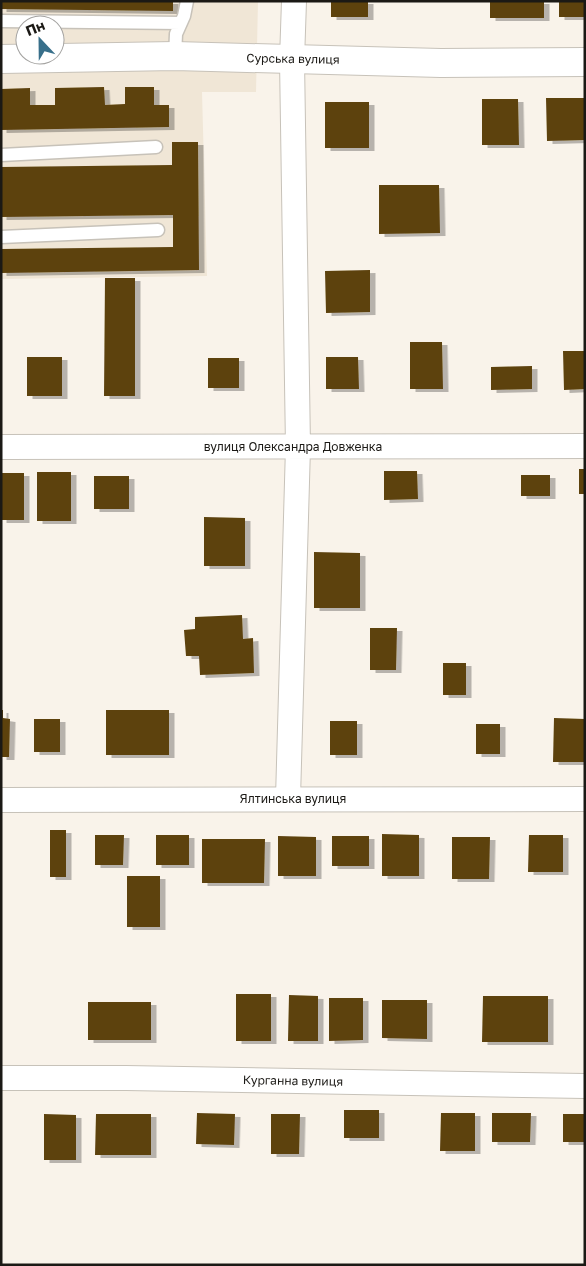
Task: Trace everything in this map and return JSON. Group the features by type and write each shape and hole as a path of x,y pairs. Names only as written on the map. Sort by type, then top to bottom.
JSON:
{"street":[{"path":"288,798 298,446 292,60 294,1"},
{"name":"Сурська вулиця","path":"1,59 175,56 292,60 585,62"},
{"name":"вулиця Олександра Довженка","path":"1,447 585,446"},
{"name":"Ялтинська вулиця","path":"1,800 288,798 585,799"},
{"name":"Курганна вулиця","path":"1,1078 126,1078 585,1086"}],"lane":[{"path":"175,56 176,34 187,1"},
{"path":"1,21 181,23"},
{"path":"1,155 156,147"},
{"path":"1,237 158,230"}],"shaded area":[{"path":"1,1 258,1 256,92 202,92 207,276 1,279"}],"building":[{"path":"1,1 173,1 173,11 1,9"},
{"path":"331,1 368,1 368,17 331,17"},
{"path":"490,1 544,1 544,18 490,18"},
{"path":"559,1 585,1 585,17 559,17"},
{"path":"104,87 105,105 125,104 125,87 154,87 154,105 169,105 169,127 1,130 1,89 30,88 30,105 55,105 55,88"},
{"path":"546,98 585,98 585,140 547,141"},
{"path":"482,99 518,99 519,145 482,145"},
{"path":"325,102 369,102 369,148 325,148"},
{"path":"172,142 198,142 199,270 1,273 1,249 173,247 173,215 1,217 1,167 172,165"},
{"path":"379,185 439,185 440,233 379,234"},
{"path":"370,270 370,312 326,313 325,271"},
{"path":"105,278 135,278 135,396 104,396"},
{"path":"410,342 442,342 443,389 410,389"},
{"path":"563,351 585,351 585,389 564,390"},
{"path":"27,357 62,357 62,396 27,396"},
{"path":"326,357 358,357 359,389 326,389"},
{"path":"208,358 239,358 239,388 208,388"},
{"path":"532,366 532,389 491,390 491,367"},
{"path":"579,469 585,469 585,494 579,494"},
{"path":"384,471 417,471 418,499 384,500"},
{"path":"37,472 71,472 71,521 37,521"},
{"path":"1,473 24,473 24,520 1,520"},
{"path":"521,475 550,475 550,496 521,496"},
{"path":"94,476 129,476 129,509 94,509"},
{"path":"204,517 245,518 245,566 204,566"},
{"path":"314,552 360,553 360,608 314,608"},
{"path":"242,615 243,639 253,638 254,673 200,675 199,656 186,656 184,630 195,629 195,617"},
{"path":"370,628 397,628 396,670 370,670"},
{"path":"443,663 466,663 466,695 443,695"},
{"path":"1,710 3,710 3,718 10,719 9,757 1,757"},
{"path":"106,710 169,710 169,755 106,755"},
{"path":"554,718 585,719 585,762 553,762"},
{"path":"34,719 60,719 60,752 34,752"},
{"path":"330,721 357,721 357,755 330,755"},
{"path":"476,724 500,724 500,754 476,754"},
{"path":"50,830 66,830 66,877 50,877"},
{"path":"382,834 419,835 419,876 382,876"},
{"path":"95,835 124,835 123,865 95,865"},
{"path":"156,835 189,835 189,865 156,865"},
{"path":"529,835 563,835 563,872 528,872"},
{"path":"278,836 316,837 316,876 278,876"},
{"path":"332,836 369,836 369,866 332,866"},
{"path":"452,837 490,837 489,879 452,879"},
{"path":"202,839 265,839 264,883 202,883"},
{"path":"127,876 160,876 160,927 127,927"},
{"path":"236,994 271,994 271,1041 236,1041"},
{"path":"289,995 318,996 318,1041 288,1041"},
{"path":"483,996 548,996 548,1042 482,1042"},
{"path":"329,998 363,998 363,1040 329,1041"},
{"path":"382,1000 427,1000 427,1039 382,1038"},
{"path":"88,1002 151,1002 151,1040 88,1040"},
{"path":"344,1110 379,1110 379,1138 344,1138"},
{"path":"197,1113 235,1114 234,1145 196,1144"},
{"path":"441,1113 475,1113 475,1151 440,1151"},
{"path":"492,1113 531,1113 530,1142 492,1142"},
{"path":"44,1114 76,1115 76,1160 44,1160"},
{"path":"96,1114 151,1114 151,1155 95,1155"},
{"path":"271,1114 300,1114 299,1154 271,1154"},
{"path":"563,1114 585,1114 585,1142 563,1142"}]}
